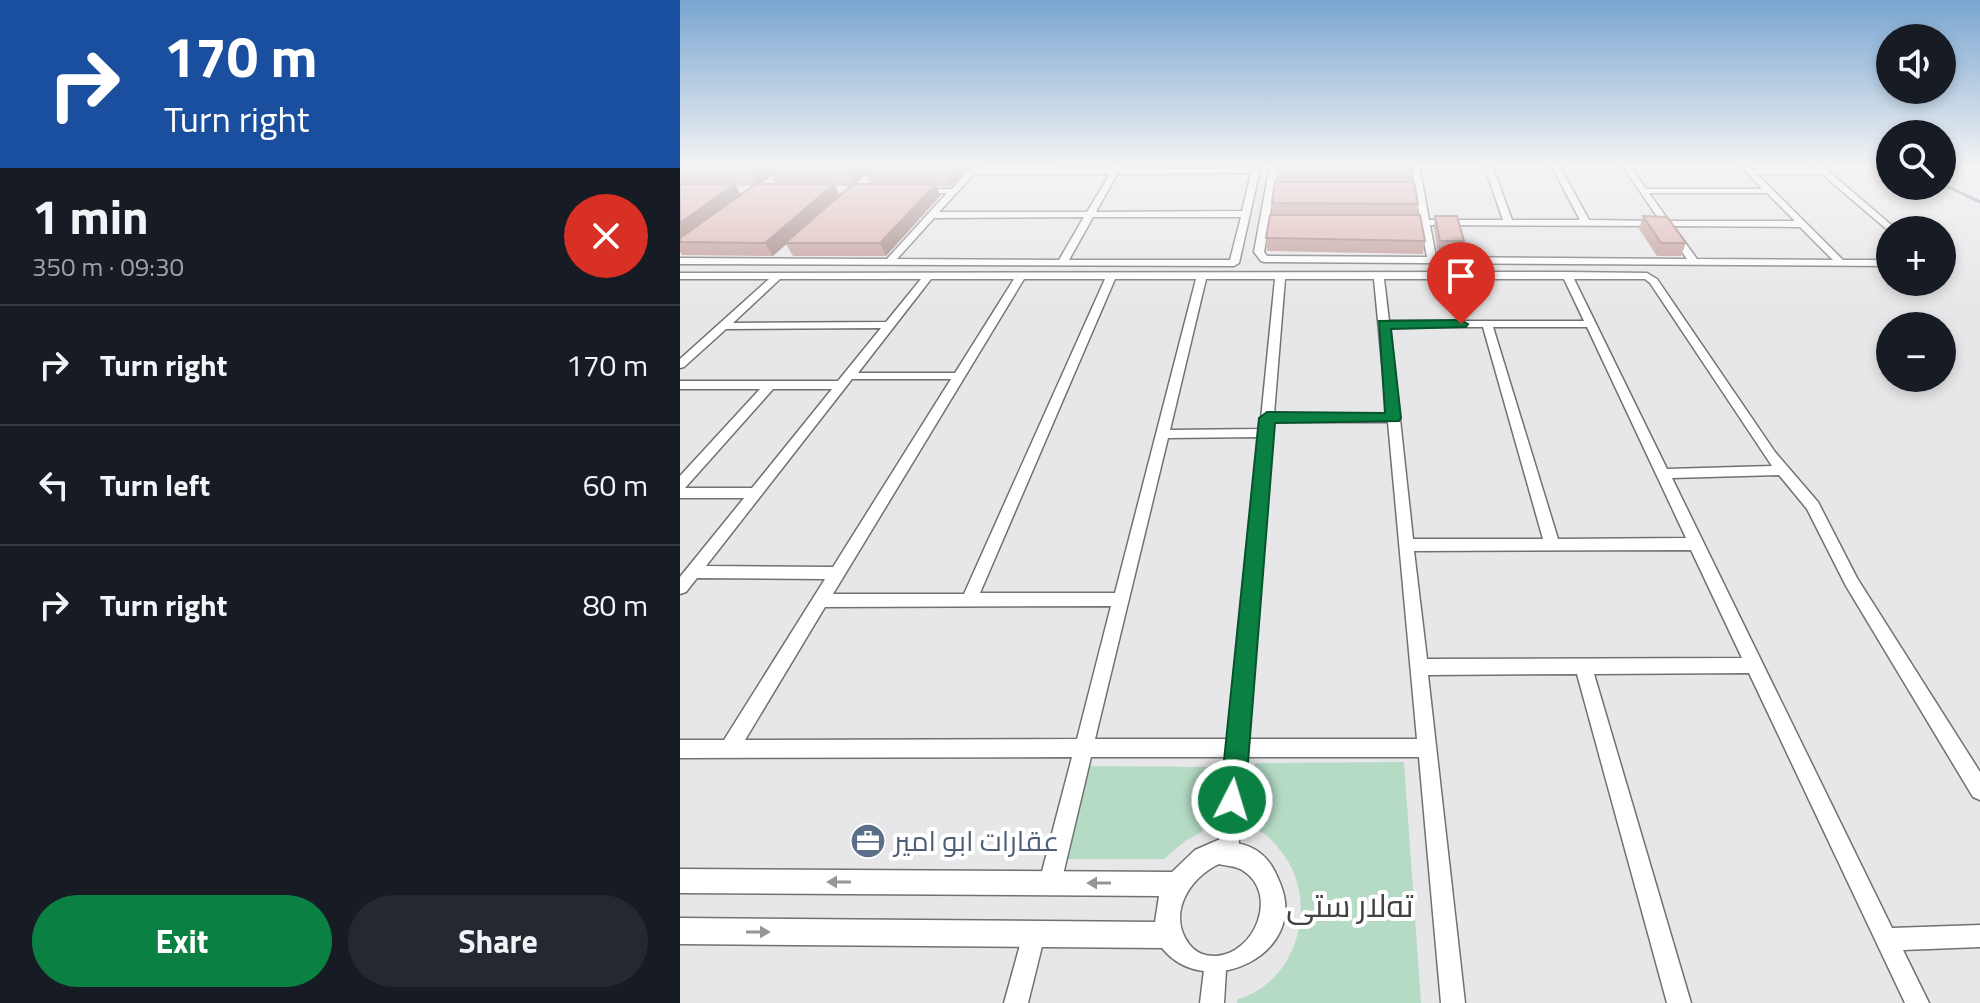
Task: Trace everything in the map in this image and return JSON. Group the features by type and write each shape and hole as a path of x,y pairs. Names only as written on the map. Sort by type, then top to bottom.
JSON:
{"street":[{"path":"889,262 937,212"},
{"path":"1266,212 1259,252 1264,259 1876,263"},
{"path":"1423,212 1432,260"},
{"path":"1504,212 1508,222"},
{"path":"1580,212 1586,223"},
{"path":"1658,212 1694,262"},
{"path":"1790,212 1841,263"},
{"path":"1062,263 1091,214"},
{"path":"680,261 1234,263 1246,214 934,215"},
{"path":"1264,221 1279,221"},
{"path":"1396,222 1802,224"},
{"path":"776,262 787,252"},
{"path":"1567,275 1917,1003"},
{"path":"680,276 1637,275 1654,281 1770,455 1813,506 1851,582 1980,790"},
{"path":"680,365 778,276"},
{"path":"680,588 928,276"},
{"path":"729,749 1021,276"},
{"path":"969,600 1111,276"},
{"path":"1050,883 1202,276"},
{"path":"1228,852 1280,276"},
{"path":"1379,276 1453,1003"},
{"path":"1384,324 1590,324"},
{"path":"1487,324 1552,545"},
{"path":"723,326 889,325"},
{"path":"680,385 770,385 959,376"},
{"path":"680,485 770,385"},
{"path":"1162,434 1393,418"},
{"path":"1662,474 1784,470"},
{"path":"680,493 756,493"},
{"path":"1406,545 1696,544"},
{"path":"693,572 838,573"},
{"path":"821,601 1121,599"},
{"path":"1418,667 1755,665"},
{"path":"1583,666 1679,1003"},
{"path":"680,749 1427,748"},
{"path":"1228,852 1250,858 1262,869 1274,902 1272,921 1264,940 1251,956 1234,967 1215,970 1197,967 1182,956 1171,935 1168,921 1170,902 1177,884 1188,869 1202,858 1228,852"},
{"path":"680,881 1177,884"},
{"path":"680,931 1171,935"},
{"path":"1016,1003 1034,934"},
{"path":"1886,939 1980,936"},
{"path":"1212,1003 1215,970"}],"green space":[{"path":"1404,762 1421,1003 1237,1003 1238,999 1259,989 1276,975 1289,956 1301,913 1299,891 1292,869 1271,839 1251,829 1255,763"},
{"path":"1089,766 1211,767 1202,832 1185,841 1164,859 1067,859"}],"building":[{"path":"680,212 696,212 680,223"},
{"path":"717,212 801,212 765,243 680,242 680,238"},
{"path":"821,212 910,212 880,243 785,243"},
{"path":"1270,215 1420,215 1425,241 1266,238"},
{"path":"1435,216 1457,216 1464,241 1440,241"},
{"path":"1643,216 1667,217 1686,243 1661,243"}],"place":[{"name":"عقارات ابو امير","path":"868,841"}],"district":[{"name":"ته‌لار ستی","path":"1350,906"}],"route":[{"path":"1232,800 1267,418 1393,418 1384,324 1461,324"}]}
